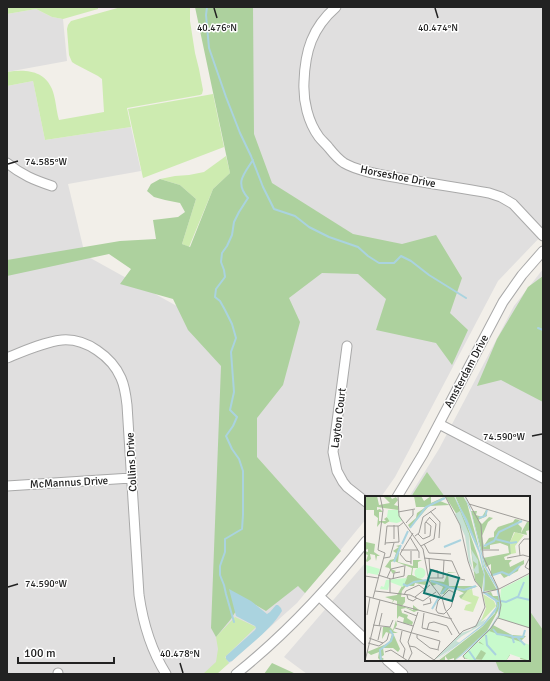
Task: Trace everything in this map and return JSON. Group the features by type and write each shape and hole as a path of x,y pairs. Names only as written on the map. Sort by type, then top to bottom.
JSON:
{"street":[{"name":"Horseshoe Drive","path":"336,7 322,21 309,46 304,71 303,89 307,112 312,125 319,137 332,152 343,162 351,166 378,174 489,193 501,197 513,204 543,236"},
{"path":"7,163 24,176 52,186"},
{"name":"Amsterdam Drive","path":"398,496 417,464 503,302 522,275 543,251"},
{"name":"Collins Drive","path":"7,358 37,346 63,340 74,341 95,349 102,354 113,364 121,378 125,389 127,405 138,589 141,611 150,642 166,674"},
{"name":"Layton Court","path":"347,346 333,452 334,462 343,482 365,501"},
{"path":"438,424 543,478"},
{"name":"McMannus Drive","path":"7,486 132,478"},
{"path":"236,674 283,634 320,597 365,542"},
{"path":"320,597 365,639"},
{"path":"389,661 402,674"}],"shaded area":[{"path":"250,7 543,7 543,234 498,281 395,477 382,496 365,496 365,520 297,603 231,662 215,674 7,674 7,86 33,81 45,140 131,127 141,171 68,184 85,255 184,310 270,187 249,133"},
{"path":"36,9 52,17 63,19 67,61 7,72 7,14"},
{"path":"543,269 543,674 307,674 284,657 365,563 365,661 530,661 530,496 410,496 439,449 514,306"}],"green space":[{"path":"7,7 98,7 98,9 63,19 52,17 36,9 7,14"},
{"path":"121,7 190,7 190,21 203,90 202,94 127,108 131,127 45,140 33,81 7,86 7,72 27,71 39,74 44,78 52,89 59,120 104,112 102,79 72,62 69,55 67,29 71,21"},
{"path":"195,7 253,7 254,134 272,183 353,234 402,244 436,235 462,278 450,313 468,330 452,365 436,343 376,330 386,299 358,274 322,273 289,298 300,322 283,385 257,418 257,457 341,551 305,593 298,586 266,611 244,598 231,619 216,637 211,628 221,366 188,330 173,299 120,284 131,269 109,254 7,276 7,260 120,241 156,239 153,220 178,217 185,212 180,203 154,197 147,191 151,184 160,179 180,185 196,199 182,244 190,247 213,189 230,173"},
{"path":"213,94 224,147 143,178 128,109"},
{"path":"226,156 230,173 213,189 189,247 182,244 196,199 180,185 160,179 204,172"},
{"path":"543,276 543,402 501,380 477,386 497,339 528,287"},
{"path":"427,472 444,496 412,496"},
{"path":"530,611 543,630 543,674 506,674 499,670 495,661 530,661"},
{"path":"235,617 256,627 225,657 229,663 217,674 203,674 216,662 218,649 216,637"},
{"path":"272,663 296,674 264,674"}],"water":[{"path":"229,589 251,601 267,614 276,605 281,608 282,611 272,625 229,662 226,659 226,656 256,628 255,626 236,616"}],"waterway":[{"path":"207,7 206,15 209,48 240,133 274,209 295,216 309,227 329,237 358,247 379,263 394,263 401,256 411,261 429,275 466,298"},
{"path":"234,622 220,575 220,566 225,552 225,539 242,529 243,515 243,471 239,459 226,436 237,417 230,410 234,392 231,352 236,338 232,324 225,310 220,301 215,297 216,289 225,277 221,262 222,253 232,235 234,222 248,198 242,188 242,179 253,160"},
{"path":"538,328 543,330"}]}
